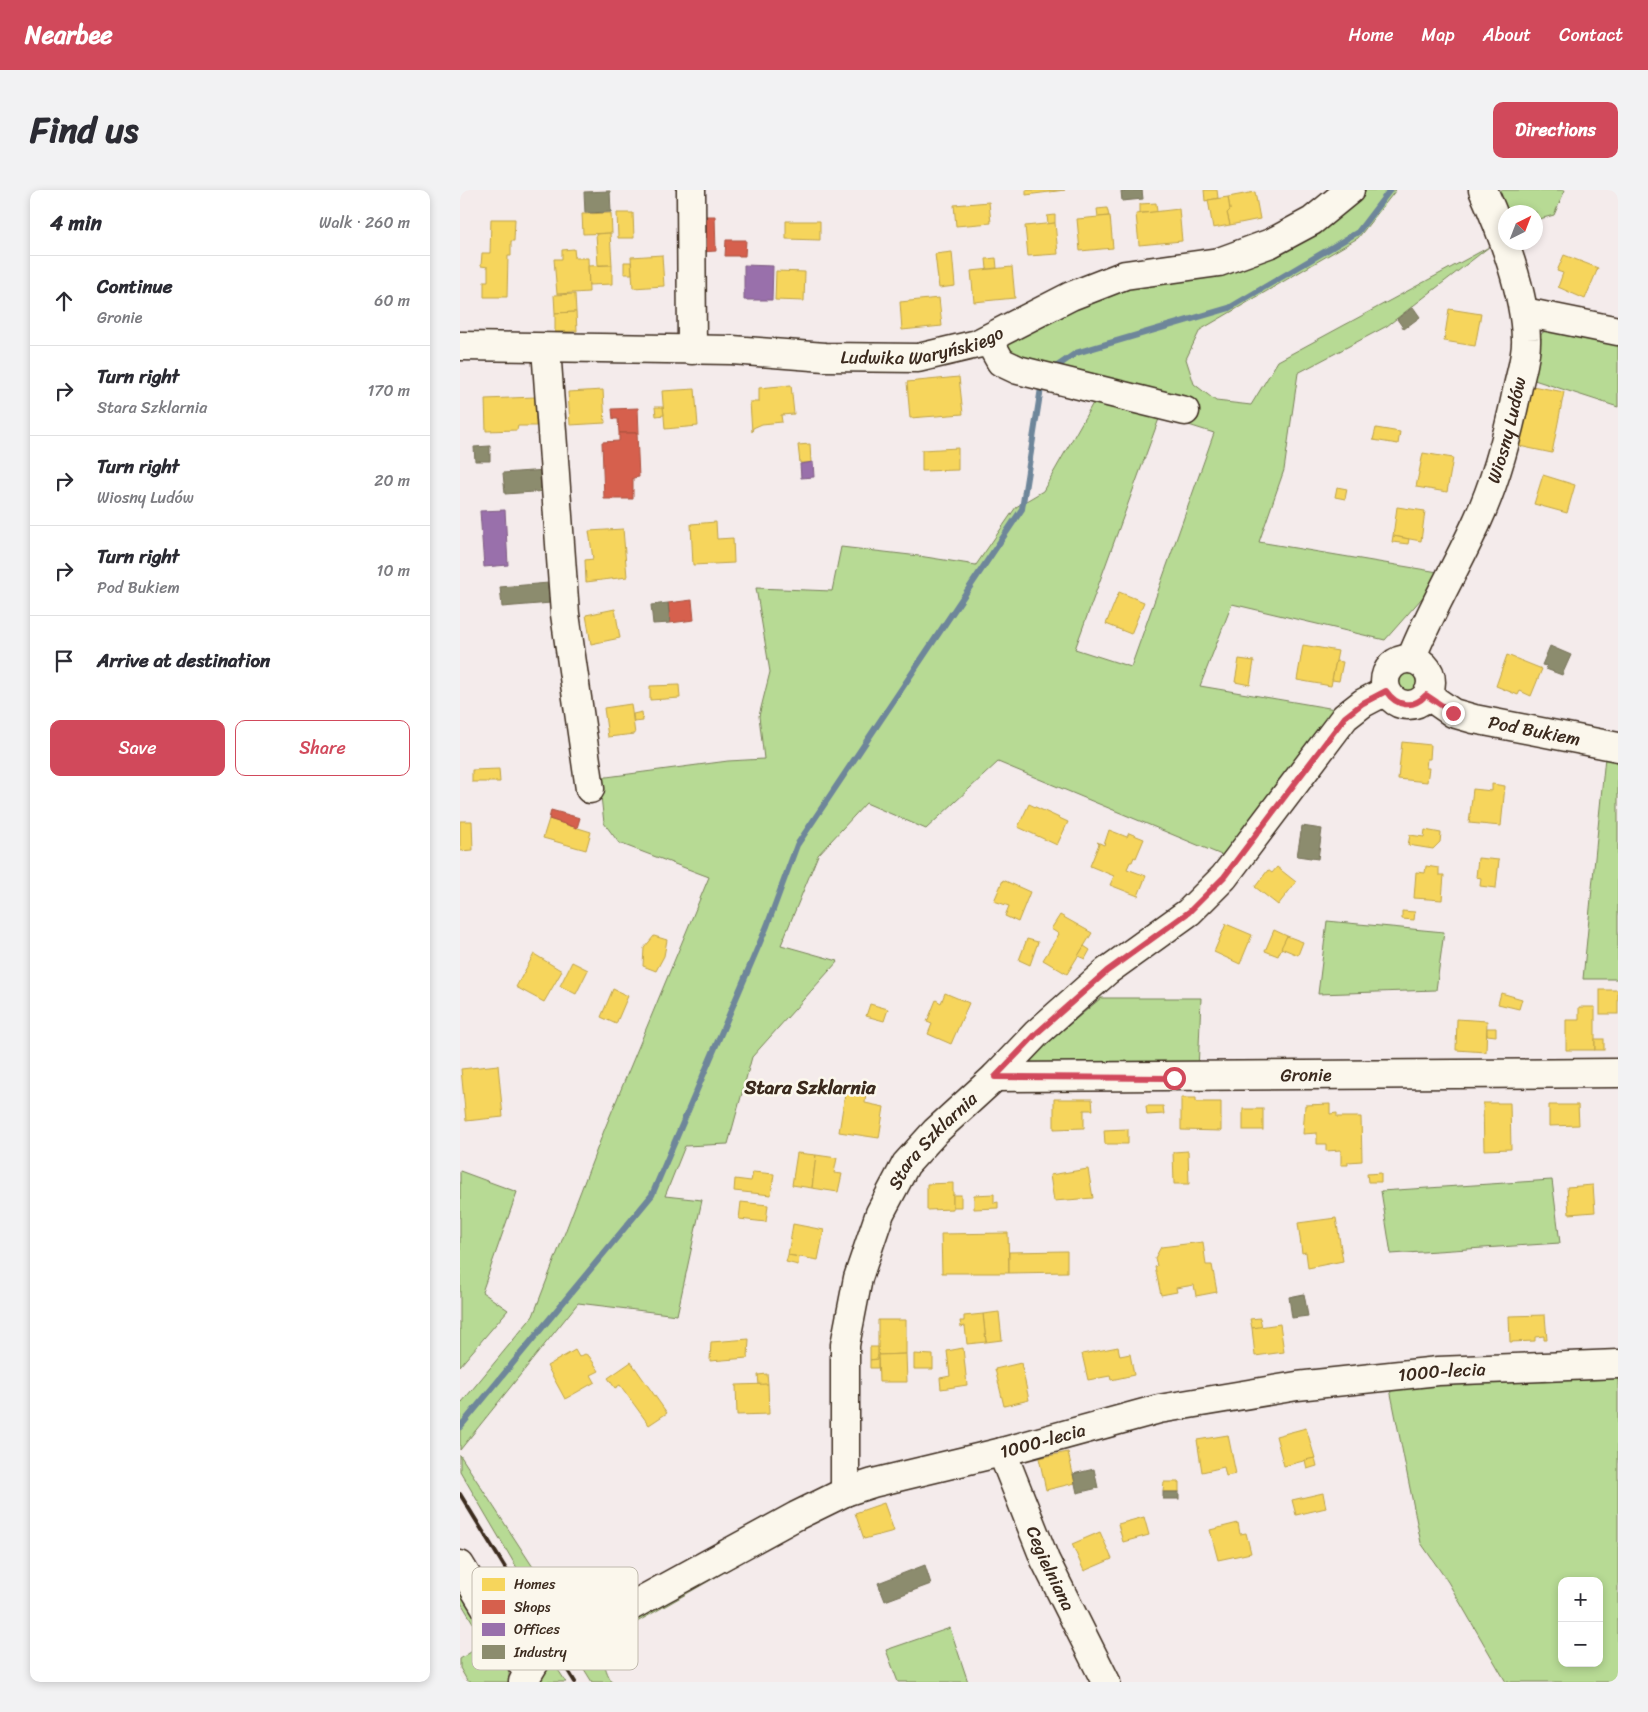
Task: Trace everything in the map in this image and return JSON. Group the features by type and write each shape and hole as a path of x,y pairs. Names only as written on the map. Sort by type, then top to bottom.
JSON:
{"street":[{"path":"691,190 692,350"},
{"name":"Ludwika Waryńskiego","path":"460,346 692,350 825,357 918,358 977,344 1071,296 1125,275 1219,262 1271,242 1312,221 1350,190"},
{"name":"Wiosny Ludów","path":"1411,659 1426,620 1477,522 1494,478 1513,408 1527,341 1524,312 1498,222 1483,190"},
{"path":"1524,312 1618,332"},
{"path":"988,339 1001,362 1018,370 1185,411"},
{"path":"546,348 566,614 590,789"},
{"path":"1411,659 1419,661 1429,673 1430,688 1426,695 1416,704 1409,705 1395,701 1386,691 1385,677 1388,670 1398,661 1411,659"},
{"name":"Stara Szklarnia","path":"845,1492 845,1345 858,1278 880,1212 906,1164 936,1131 995,1077 1037,1033 1107,971 1196,905 1224,877 1345,717 1363,703 1386,691"},
{"name":"Pod Bukiem","path":"1426,695 1453,713 1474,719 1618,747"},
{"name":"Gronie","path":"995,1077 1618,1073"},
{"name":"1000-lecia","path":"638,1602 796,1516 845,1492 873,1483 1002,1452 1160,1409 1296,1386 1403,1373 1618,1364"},
{"name":"Cegielniana","path":"1002,1452 1045,1560 1106,1682"},
{"path":"460,1565 472,1585"}],"green space":[{"path":"1366,190 1396,190 1358,238 1200,330 1186,359 1194,384 1216,401 1251,405 1278,361 1489,247 1387,326 1298,373 1284,470 1259,542 1444,573 1385,640 1232,604 1200,686 1341,710 1224,856 998,762 926,829 866,803 818,855 781,945 838,961 752,1057 728,1144 685,1146 665,1196 702,1200 677,1315 578,1303 460,1450 460,1400 462,1402 533,1316 605,1128 709,877 619,843 604,823 599,778 728,761 764,759 759,716 770,672 756,588 832,591 841,547 976,565 1016,507 1043,491 1097,396 1010,359 1000,344 1068,307 1321,225","holes":["1160,416 1214,433 1131,667 1075,649"]},
{"path":"1498,190 1565,190 1554,215 1543,218 1543,205 1504,205"},
{"path":"1562,327 1618,337 1618,407 1528,378 1535,343 1543,332"},
{"path":"1408,665 1414,666 1422,674 1422,686 1414,694 1408,695 1402,694 1394,686 1393,680 1394,674 1402,666"},
{"path":"1605,757 1618,759 1618,979 1583,979"},
{"path":"1327,921 1444,932 1436,990 1318,994"},
{"path":"1101,998 1201,998 1198,1071 1023,1064"},
{"path":"460,1171 517,1192 482,1292 508,1310 460,1366"},
{"path":"1552,1180 1560,1243 1391,1254 1381,1191"},
{"path":"1618,1373 1618,1682 1506,1682 1448,1582 1421,1543 1389,1384"},
{"path":"460,1455 533,1567 516,1567 460,1471"},
{"path":"800,1529 638,1621 638,1613"},
{"path":"460,1582 472,1602 472,1621 460,1601"},
{"path":"950,1628 968,1682 898,1682 886,1650"},
{"path":"472,1651 472,1670 509,1670 509,1682 468,1682 460,1668 460,1659"},
{"path":"545,1670 558,1670 566,1682 534,1682"},
{"path":"585,1670 606,1670 612,1682 592,1682"}],"building: Homes":[{"path":"1026,190 1065,190 1026,195"},
{"path":"1204,190 1217,190 1218,198 1205,201"},
{"path":"1255,192 1260,219 1230,225 1227,213 1230,210 1228,197"},
{"path":"1228,197 1230,210 1227,213 1230,225 1213,228 1208,200"},
{"path":"989,202 991,223 956,226 954,205"},
{"path":"1156,203 1157,212 1140,213 1140,204"},
{"path":"1107,208 1109,216 1098,217 1097,209"},
{"path":"1179,209 1182,241 1139,245 1136,214"},
{"path":"611,213 612,233 583,234 582,214"},
{"path":"617,213 633,213 634,238 618,238"},
{"path":"1055,215 1055,223 1048,224 1047,216"},
{"path":"1110,216 1113,248 1080,251 1077,219"},
{"path":"491,219 515,219 514,241 511,241 511,256 508,256 507,297 484,297 484,281 488,281 488,267 481,266 482,253 490,253"},
{"path":"786,221 820,221 820,240 786,239"},
{"path":"1055,223 1058,254 1028,256 1025,226"},
{"path":"610,233 612,265 598,265 596,234"},
{"path":"574,249 575,258 588,258 589,292 557,294 554,259 562,259 562,250"},
{"path":"952,252 955,286 939,288 935,254"},
{"path":"662,255 664,286 633,288 631,257"},
{"path":"1564,255 1598,268 1585,299 1558,287 1563,273 1557,271"},
{"path":"996,258 997,268 987,269 986,259"},
{"path":"624,262 631,262 632,274 624,274"},
{"path":"612,265 612,284 589,285 588,266"},
{"path":"1012,267 1015,298 974,302 971,271"},
{"path":"776,271 805,272 804,301 775,300"},
{"path":"575,294 576,312 555,313 554,295"},
{"path":"939,298 942,326 902,330 900,302"},
{"path":"1449,309 1481,314 1475,346 1444,341"},
{"path":"576,312 577,331 555,332 555,313"},
{"path":"959,377 963,414 910,418 907,382"},
{"path":"791,385 794,414 781,415 782,422 762,424 753,428 752,432 750,402 759,402 759,388"},
{"path":"1532,386 1564,392 1552,453 1519,446"},
{"path":"695,389 698,426 665,429 662,391"},
{"path":"603,390 605,423 570,425 568,392"},
{"path":"535,397 536,426 518,426 517,430 486,431 485,399"},
{"path":"655,407 663,407 664,415 656,416"},
{"path":"1376,428 1400,432 1398,444 1373,440"},
{"path":"810,444 811,463 800,463 798,445"},
{"path":"958,448 958,470 922,471 922,450"},
{"path":"1423,453 1453,458 1447,492 1416,487"},
{"path":"1543,475 1575,485 1567,513 1534,504"},
{"path":"1337,487 1347,489 1345,499 1335,497"},
{"path":"1397,507 1425,511 1421,541 1393,536"},
{"path":"716,522 717,539 733,538 734,563 693,565 691,524"},
{"path":"623,529 627,577 586,582 585,560 593,559 589,531"},
{"path":"1393,536 1409,539 1408,544 1392,542"},
{"path":"1119,592 1144,602 1131,634 1106,624"},
{"path":"615,609 620,638 591,644 586,615"},
{"path":"1303,645 1338,651 1331,686 1297,680"},
{"path":"1507,655 1542,669 1531,696 1520,691 1518,695 1496,686"},
{"path":"1239,659 1254,661 1250,685 1235,682"},
{"path":"1336,661 1343,662 1339,681 1332,680"},
{"path":"679,685 680,698 650,700 650,686"},
{"path":"631,704 635,734 608,737 604,708"},
{"path":"642,712 643,721 634,722 633,714"},
{"path":"1402,742 1431,745 1430,759 1427,759 1426,768 1429,768 1427,782 1398,779"},
{"path":"499,769 500,782 472,782 472,770"},
{"path":"1492,784 1505,786 1501,826 1469,823 1473,789 1492,791"},
{"path":"1029,804 1068,822 1057,845 1018,827"},
{"path":"549,819 591,832 586,850 543,838"},
{"path":"460,821 472,821 473,850 460,851"},
{"path":"1109,830 1127,837 1129,833 1144,839 1136,858 1134,857 1127,869 1146,876 1138,896 1110,885 1114,876 1090,866 1099,844 1097,842 1104,845"},
{"path":"1425,830 1441,833 1440,842 1433,849 1408,845 1410,835 1424,837"},
{"path":"1478,858 1499,860 1496,888 1480,886 1481,878 1476,877"},
{"path":"1426,866 1439,868 1439,875 1444,875 1442,900 1414,898 1416,872 1425,873"},
{"path":"1277,867 1296,882 1278,905 1255,887 1268,870 1272,873"},
{"path":"1003,880 1030,892 1018,922 1005,916 1009,906 994,901"},
{"path":"1402,911 1415,912 1414,920 1402,919"},
{"path":"1060,915 1092,933 1067,974 1043,960 1059,934 1051,929"},
{"path":"1226,924 1252,935 1240,964 1214,952"},
{"path":"1274,930 1287,936 1278,956 1265,951"},
{"path":"654,936 667,940 664,956 656,971 643,966 644,948"},
{"path":"1287,936 1303,942 1298,955 1281,948"},
{"path":"1027,939 1038,942 1030,965 1019,960"},
{"path":"1084,946 1090,950 1085,959 1078,956"},
{"path":"534,954 562,971 544,1002 516,987"},
{"path":"572,962 588,970 576,994 560,986"},
{"path":"613,989 628,996 616,1024 601,1017"},
{"path":"1600,990 1618,990 1618,1014 1600,1014"},
{"path":"945,993 969,1003 951,1044 928,1034 932,1024 927,1022 936,1000 941,1003"},
{"path":"1501,993 1522,999 1519,1009 1498,1004"},
{"path":"870,1004 888,1009 884,1021 866,1016"},
{"path":"1579,1007 1595,1007 1595,1050 1566,1050 1566,1020 1579,1020"},
{"path":"1457,1019 1487,1021 1486,1052 1456,1050"},
{"path":"1487,1028 1496,1028 1496,1036 1487,1035"},
{"path":"1595,1039 1604,1039 1604,1050 1595,1050"},
{"path":"498,1065 503,1117 466,1121 461,1069"},
{"path":"846,1088 866,1092 865,1103 884,1107 879,1138 839,1132"},
{"path":"1181,1098 1196,1098 1196,1102 1221,1102 1221,1131 1181,1130"},
{"path":"1054,1099 1092,1099 1093,1110 1084,1110 1084,1128 1054,1129"},
{"path":"1483,1103 1510,1103 1511,1149 1484,1150"},
{"path":"1330,1104 1330,1114 1337,1113 1337,1117 1361,1117 1362,1161 1348,1162 1348,1165 1341,1165 1341,1150 1326,1151 1326,1144 1317,1144 1317,1133 1303,1134 1305,1105"},
{"path":"1549,1105 1578,1105 1579,1125 1549,1126"},
{"path":"1146,1106 1163,1106 1164,1114 1147,1115"},
{"path":"1243,1109 1263,1109 1263,1130 1243,1130"},
{"path":"1128,1129 1128,1144 1105,1144 1104,1130"},
{"path":"1188,1151 1189,1184 1174,1184 1173,1152"},
{"path":"797,1153 816,1155 812,1188 792,1185"},
{"path":"816,1155 837,1158 834,1173 842,1174 838,1192 812,1188"},
{"path":"1088,1169 1093,1198 1054,1201 1050,1175"},
{"path":"753,1172 774,1174 771,1195 734,1191 735,1179 751,1181"},
{"path":"1381,1173 1381,1182 1368,1182 1367,1174"},
{"path":"953,1183 953,1209 927,1210 927,1184"},
{"path":"1593,1185 1595,1212 1569,1214 1567,1187"},
{"path":"994,1194 994,1203 998,1202 998,1208 974,1209 974,1195"},
{"path":"953,1195 961,1195 961,1207 953,1207"},
{"path":"741,1202 768,1205 766,1222 739,1219"},
{"path":"1336,1218 1343,1261 1308,1268 1306,1252 1302,1253 1298,1223"},
{"path":"793,1224 824,1230 818,1260 788,1255"},
{"path":"1008,1233 1009,1273 942,1273 941,1234"},
{"path":"1203,1242 1206,1265 1212,1265 1217,1292 1196,1296 1194,1285 1176,1288 1177,1292 1161,1295 1155,1258 1161,1247"},
{"path":"1067,1251 1067,1272 1009,1273 1009,1252"},
{"path":"788,1255 799,1257 798,1265 786,1262"},
{"path":"999,1312 1002,1340 986,1342 983,1314"},
{"path":"983,1314 986,1342 967,1344 965,1326 961,1327 960,1321 964,1321 964,1316"},
{"path":"1545,1315 1547,1340 1544,1340 1544,1336 1535,1337 1535,1341 1510,1342 1509,1316"},
{"path":"1260,1318 1262,1327 1252,1328 1250,1319"},
{"path":"878,1320 906,1320 906,1354 878,1355"},
{"path":"1280,1324 1284,1352 1255,1356 1252,1328"},
{"path":"749,1339 748,1358 710,1361 711,1342"},
{"path":"870,1347 878,1347 878,1359 870,1360"},
{"path":"1118,1347 1120,1356 1130,1354 1134,1375 1111,1380 1110,1376 1088,1380 1082,1354"},
{"path":"963,1348 967,1385 941,1389 940,1378 950,1376 947,1351"},
{"path":"575,1350 579,1357 585,1354 589,1356 599,1371 591,1375 595,1382 565,1399 547,1366"},
{"path":"906,1354 907,1382 879,1382 878,1355"},
{"path":"914,1354 933,1355 933,1369 914,1369"},
{"path":"878,1359 878,1368 870,1368 870,1360"},
{"path":"631,1362 667,1413 649,1425 620,1385 615,1388 608,1378"},
{"path":"1021,1363 1029,1400 1004,1406 995,1369"},
{"path":"767,1374 768,1384 759,1385 758,1375"},
{"path":"768,1384 769,1414 737,1415 736,1385"},
{"path":"1306,1428 1315,1458 1284,1466 1276,1436"},
{"path":"1228,1435 1236,1474 1226,1476 1224,1467 1202,1472 1197,1440"},
{"path":"1068,1452 1075,1483 1046,1490 1039,1458"},
{"path":"1315,1458 1317,1466 1307,1469 1305,1460"},
{"path":"1164,1482 1179,1482 1179,1492 1163,1492"},
{"path":"1323,1493 1326,1508 1296,1515 1292,1500"},
{"path":"884,1503 894,1531 864,1539 855,1513"},
{"path":"1144,1517 1149,1535 1123,1542 1118,1524"},
{"path":"1238,1523 1240,1534 1246,1533 1251,1553 1218,1560 1210,1530"},
{"path":"1100,1532 1112,1559 1084,1571 1072,1544"}],"building: Shops":[{"path":"705,216 715,216 716,251 701,252"},
{"path":"726,240 746,240 745,256 725,256"},
{"path":"638,408 639,433 619,433 618,419 613,419 612,409"},
{"path":"619,433 637,433 639,477 633,478 633,499 604,499 602,442 619,441"},
{"path":"692,600 694,620 670,623 668,603"},
{"path":"551,810 580,818 577,828 549,819"}],"building: Offices":[{"path":"744,265 773,266 772,300 744,300"},
{"path":"813,462 814,477 801,478 800,464"},
{"path":"505,510 508,565 484,567 480,511"}],"building: Industry":[{"path":"1142,190 1143,199 1122,201 1121,191"},
{"path":"610,191 611,212 585,213 584,192"},
{"path":"1413,307 1420,317 1404,329 1397,319"},
{"path":"490,446 490,461 475,461 474,447"},
{"path":"546,470 548,491 505,494 503,473"},
{"path":"549,583 551,603 502,607 500,587"},
{"path":"668,603 670,623 653,624 651,605"},
{"path":"1550,646 1571,655 1562,675 1546,669 1547,666 1542,665"},
{"path":"1302,826 1322,829 1318,859 1297,856"},
{"path":"1304,1294 1308,1316 1292,1318 1289,1297"},
{"path":"1094,1469 1098,1488 1077,1493 1073,1474"},
{"path":"1163,1492 1179,1492 1179,1499 1163,1499"},
{"path":"925,1565 931,1584 885,1601 878,1583"}],"waterway":[{"path":"1053,369 1076,353 1229,308 1358,232 1390,190"},
{"path":"460,1427 652,1195 767,926 797,845 1022,509 1041,388"}],"railway":[{"path":"460,1494 505,1567"},
{"path":"568,1670 575,1682"}],"district":[{"name":"Stara Szklarnia","path":"810,1087"}],"route":[{"path":"1174,1078 995,1077 1037,1033 1107,971 1189,912 1224,877 1345,717 1363,703 1386,691 1395,701 1409,705 1416,704 1426,695 1453,713"}]}
